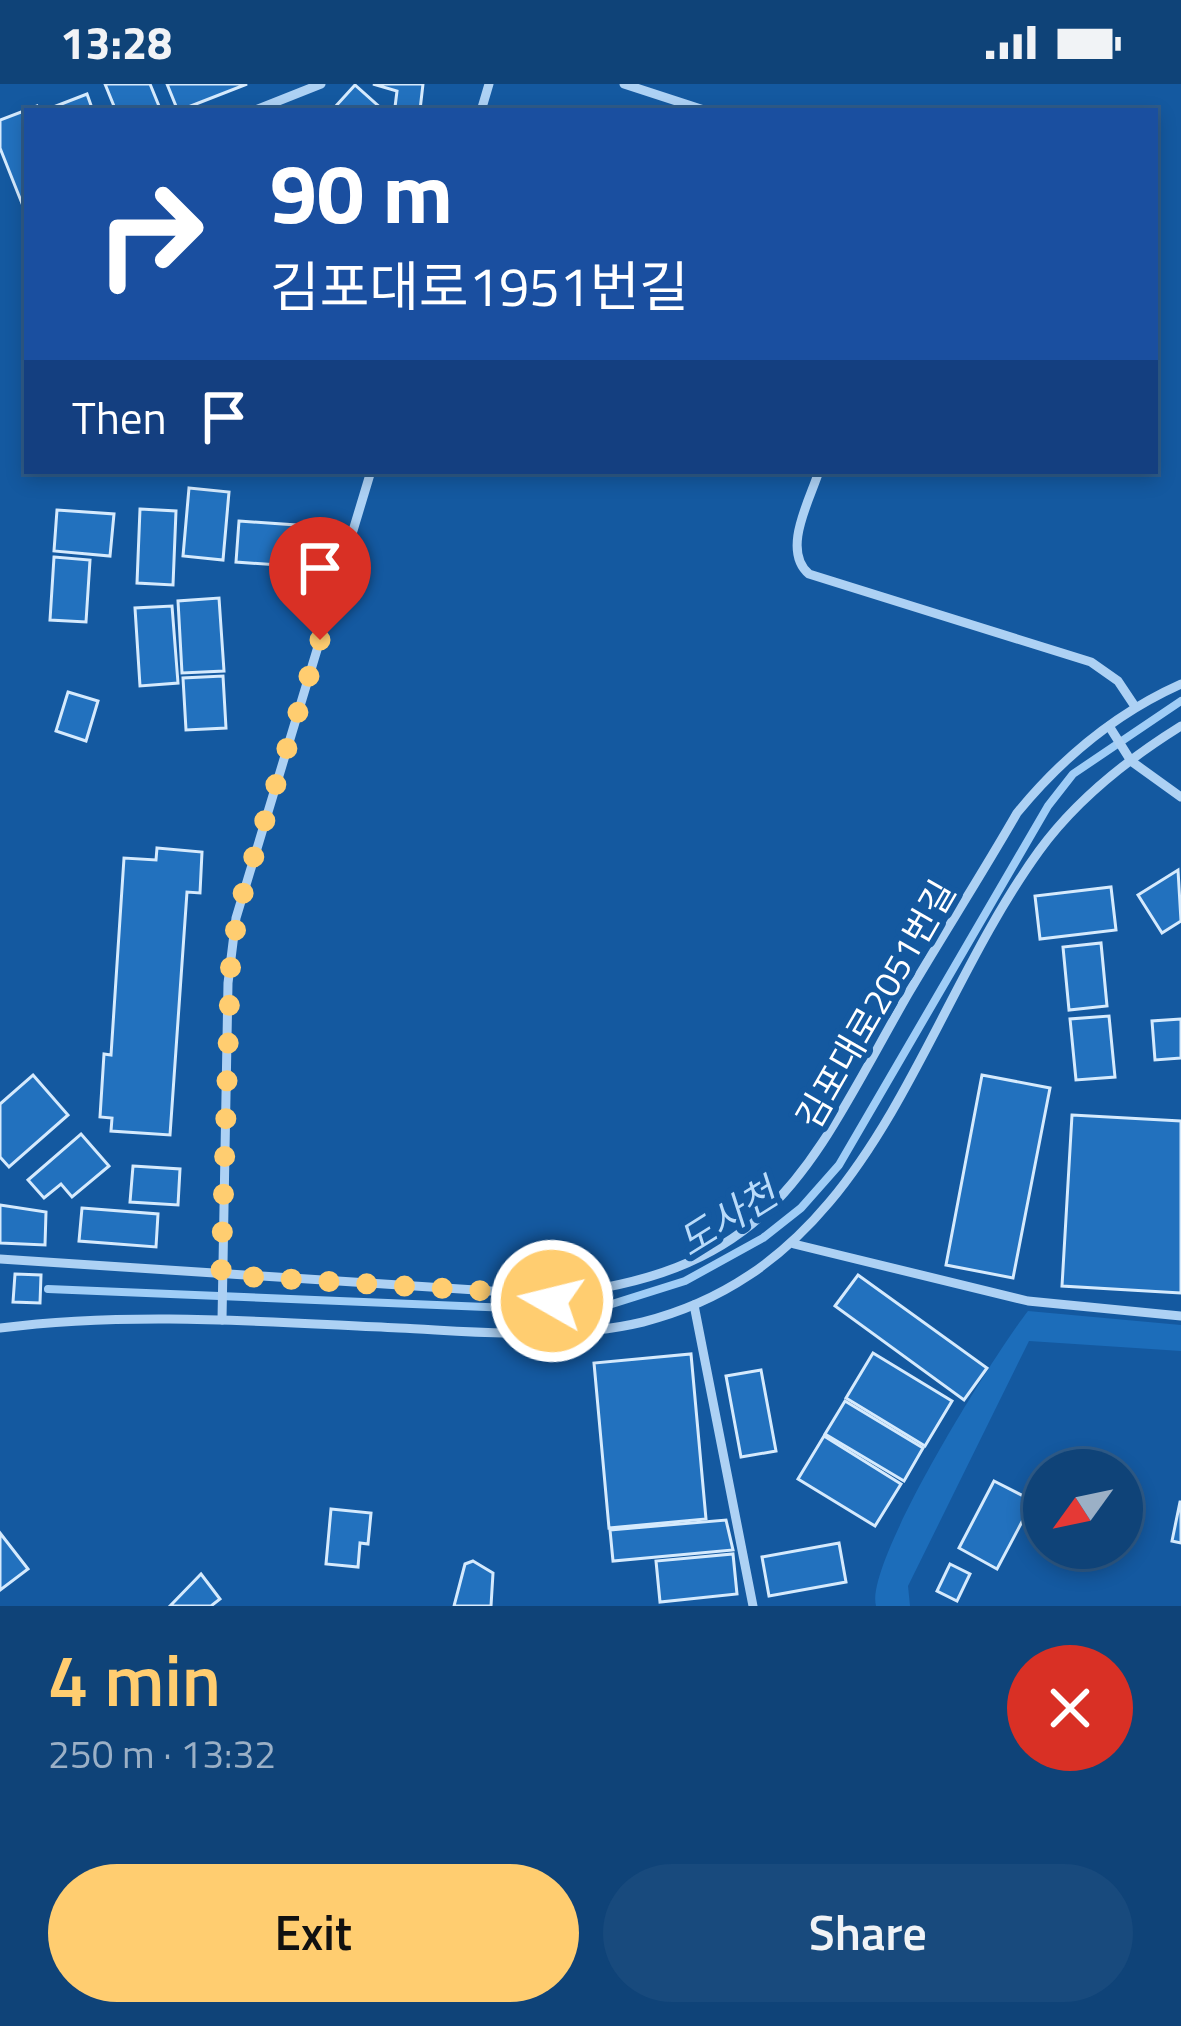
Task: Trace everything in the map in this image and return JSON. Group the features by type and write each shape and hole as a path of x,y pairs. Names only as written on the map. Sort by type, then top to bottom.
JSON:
{"lane":[{"path":"261,108 321,84"},
{"path":"624,84 698,108"},
{"path":"222,1316 228,982 236,918 370,474"},
{"path":"818,474 795,547 800,567 808,574 1091,662 1118,681 1134,705"},
{"name":"김포대로2051번길","path":"0,1259 222,1280 552,1298 662,1272 745,1231 787,1196 824,1147 1017,813 1049,773 1110,729 1134,705 1181,684"},
{"path":"0,1328 104,1318 222,1316 554,1330 643,1322 694,1305 745,1279 794,1244 837,1195 884,1124 1038,852 1128,756 1181,726"},
{"path":"1110,729 1128,756 1181,797"},
{"path":"794,1244 1028,1301 1181,1316"},
{"path":"552,1298 554,1330"},
{"path":"694,1305 753,1606"}],"shaded area":[{"path":"1028,1311 1181,1325 1181,1351 1029,1341 908,1586 910,1606 876,1606 878,1582 910,1504 962,1411"}],"building":[{"path":"105,84 150,84 160,108 115,108"},
{"path":"167,84 247,84 186,108 177,108"},
{"path":"373,84 423,84 420,108 395,107 397,91"},
{"path":"355,85 381,108 347,108 335,107"},
{"path":"87,94 92,108 51,108"},
{"path":"24,111 24,208 0,148 0,120"},
{"path":"189,488 229,492 223,560 183,556"},
{"path":"140,509 176,511 173,585 137,583"},
{"path":"57,510 114,514 110,556 54,551"},
{"path":"239,521 310,526 307,567 236,562"},
{"path":"54,557 90,560 86,622 50,620"},
{"path":"219,598 224,671 182,673 178,601"},
{"path":"172,606 178,683 140,686 135,608"},
{"path":"223,676 226,728 186,730 183,678"},
{"path":"68,692 98,701 86,741 56,731"},
{"path":"157,848 202,852 200,893 187,892 170,1135 111,1131 112,1118 100,1117 104,1054 111,1055 124,858 156,860"},
{"path":"1178,870 1181,921 1162,933 1138,895"},
{"path":"1111,887 1116,930 1040,939 1035,896"},
{"path":"1101,943 1107,1006 1069,1010 1063,947"},
{"path":"1109,1016 1115,1077 1076,1080 1070,1019"},
{"path":"1181,1019 1181,1058 1155,1060 1152,1021"},
{"path":"33,1075 68,1115 9,1167 0,1157 0,1104"},
{"path":"982,1075 1050,1088 1013,1278 946,1265"},
{"path":"1072,1115 1181,1121 1181,1293 1062,1286"},
{"path":"81,1134 109,1166 72,1197 61,1184 44,1198 28,1180"},
{"path":"133,1166 180,1169 178,1205 130,1202"},
{"path":"0,1205 46,1212 45,1245 0,1243"},
{"path":"82,1208 158,1214 156,1247 79,1241"},
{"path":"15,1274 41,1275 40,1303 13,1302"},
{"path":"858,1275 987,1368 964,1400 835,1306"},
{"path":"873,1353 952,1401 925,1446 846,1398"},
{"path":"691,1354 706,1519 609,1528 594,1363"},
{"path":"761,1370 776,1451 741,1457 726,1376"},
{"path":"845,1401 923,1448 904,1481 825,1434"},
{"path":"824,1436 901,1484 875,1526 798,1479"},
{"path":"994,1481 1023,1496 1023,1520 997,1569 959,1548"},
{"path":"1181,1502 1181,1543 1172,1541"},
{"path":"331,1509 371,1513 368,1544 360,1543 358,1567 326,1564"},
{"path":"726,1520 733,1550 613,1561 610,1530"},
{"path":"0,1533 28,1569 0,1590"},
{"path":"839,1543 846,1582 769,1596 762,1557"},
{"path":"733,1554 737,1594 660,1602 656,1561"},
{"path":"473,1561 493,1573 491,1606 454,1606 465,1564"},
{"path":"950,1564 970,1574 957,1601 937,1591"},
{"path":"201,1574 220,1599 211,1606 170,1606"}],"waterway":[{"name":"도사천","path":"48,1289 560,1310 612,1304 685,1281 763,1238 801,1208 839,1165 1048,806 1073,774 1181,701"}],"route":[{"path":"320,640 236,918 228,982 221,1275 552,1295 552,1301"}]}
